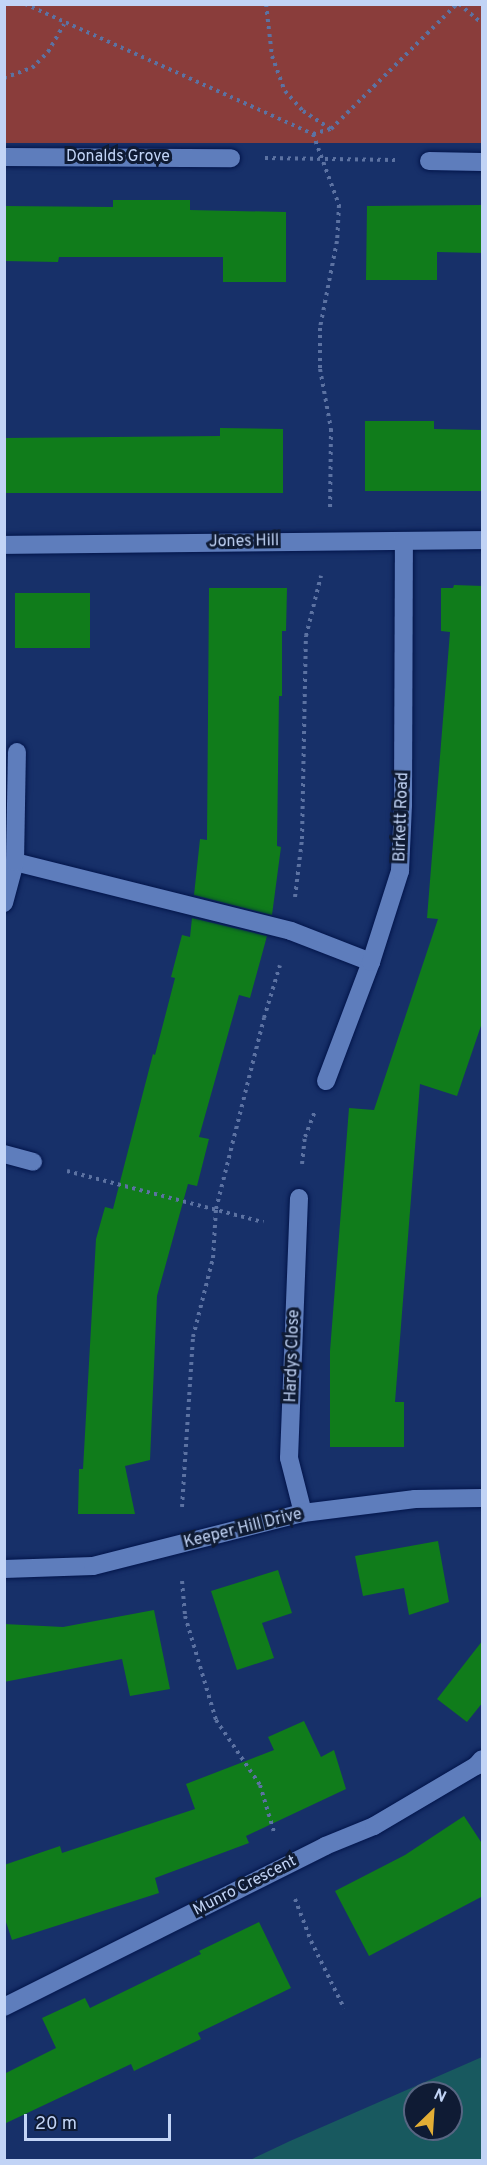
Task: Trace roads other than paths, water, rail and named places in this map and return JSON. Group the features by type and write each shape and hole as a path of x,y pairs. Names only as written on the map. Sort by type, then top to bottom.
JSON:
{"street":[{"name":"Donalds Grove","path":"4,157 231,158"},
{"path":"429,161 483,162"},
{"name":"Jones Hill","path":"4,545 483,540"},
{"name":"Birkett Road","path":"326,1081 371,962 400,871 404,805 404,541"},
{"path":"4,903 15,862 17,752"},
{"path":"15,862 291,931 371,962"},
{"path":"4,1154 33,1162"},
{"name":"Hardys Close","path":"299,1198 289,1458 303,1513"},
{"name":"Keeper Hill Drive","path":"4,1569 93,1566 303,1513 415,1499 483,1498"},
{"name":"Munro Crescent","path":"4,2007 284,1867 374,1826 476,1766 483,1759"}]}
